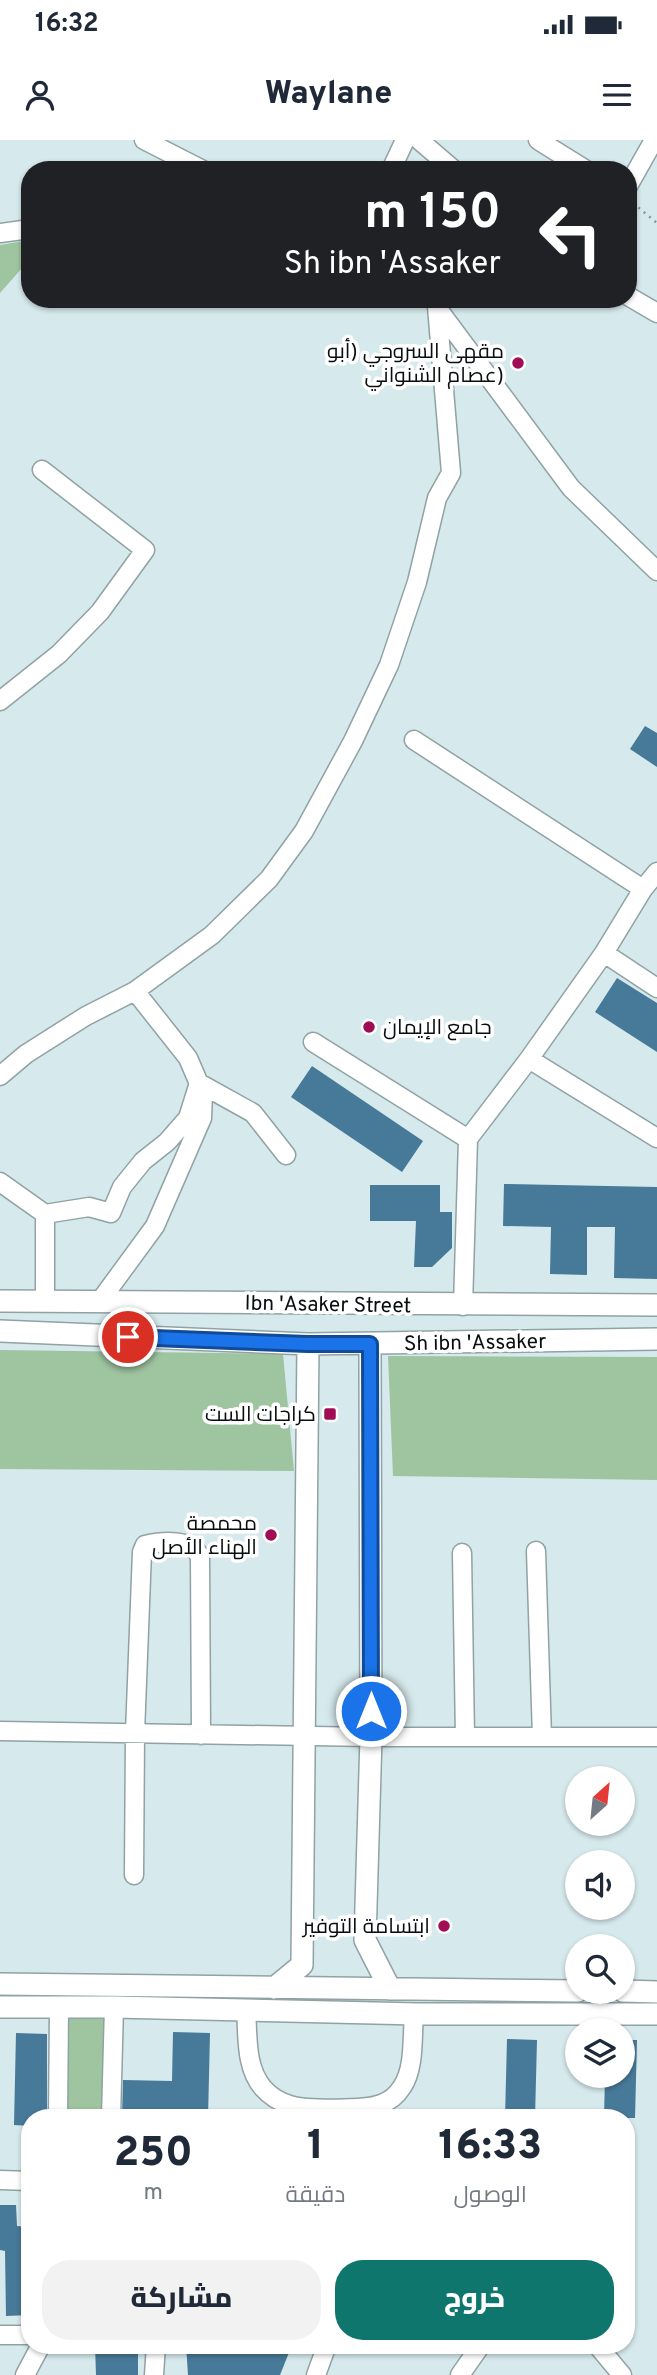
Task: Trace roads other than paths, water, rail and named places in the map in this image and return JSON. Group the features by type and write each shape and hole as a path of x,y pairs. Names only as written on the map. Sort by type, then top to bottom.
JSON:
{"main road":[{"name":"Ibn 'Asaker Street","path":"0,1301 657,1306"},
{"name":"Sh ibn 'Assaker","path":"0,1331 308,1344 657,1339"},
{"path":"274,1988 302,1965 308,1344"},
{"path":"370,1344 372,1737 365,1940 390,1989"},
{"path":"0,1984 565,1991"},
{"path":"635,1992 657,1992"},
{"path":"0,2007 414,2014 657,2014"}],"street":[{"path":"144,140 185,161"},
{"path":"395,161 405,140"},
{"path":"419,140 444,161"},
{"path":"538,140 572,161"},
{"path":"637,170 654,140"},
{"path":"0,233 21,230"},
{"path":"637,301 657,313"},
{"path":"0,1076 36,1047 86,1016 135,991 212,934 269,879 304,831 353,741 388,665 417,582 437,498 451,473 435,308"},
{"path":"439,308 571,488 657,571"},
{"path":"0,701 59,653 100,612 145,550 42,470"},
{"path":"414,740 643,889"},
{"path":"463,1306 468,1139 529,1059 657,872"},
{"path":"604,953 657,988"},
{"path":"100,1301 155,1226 202,1118 203,1093 188,1058 135,991"},
{"path":"313,1042 468,1139"},
{"path":"529,1059 657,1138"},
{"path":"198,1083 253,1113 286,1155"},
{"path":"0,1182 45,1214 89,1207 111,1213 122,1187 142,1161 167,1142 188,1118 198,1083"},
{"path":"45,1214 45,1301"},
{"path":"134,1875 135,1734 142,1552 145,1545 188,1544 196,1548 200,1557 201,1735"},
{"path":"536,1551 542,1737"},
{"path":"462,1553 465,1737"},
{"path":"0,1731 372,1737 657,1737"},
{"path":"111,2109 114,2007"},
{"path":"58,2109 59,2008"},
{"path":"246,2010 249,2061 263,2088 288,2105 309,2109"},
{"path":"360,2109 392,2099 400,2091 409,2072 414,2014"},
{"path":"0,2180 21,2180"},
{"path":"0,2335 21,2334"},
{"path":"25,2375 36,2354"},
{"path":"154,2375 155,2354"},
{"path":"316,2375 324,2354"},
{"path":"460,2375 475,2354"},
{"path":"604,2354 622,2375"}],"place":[{"name":"مقهى السروجي (أبو عصام الشنواني)","path":"518,363"},
{"name":"جامع الإيمان","path":"369,1027"},
{"name":"كراجات الست","path":"330,1414"},
{"name":"محمصة الهناء الأصل","path":"271,1535"},
{"name":"ابتسامة التوفير","path":"444,1926"}]}
